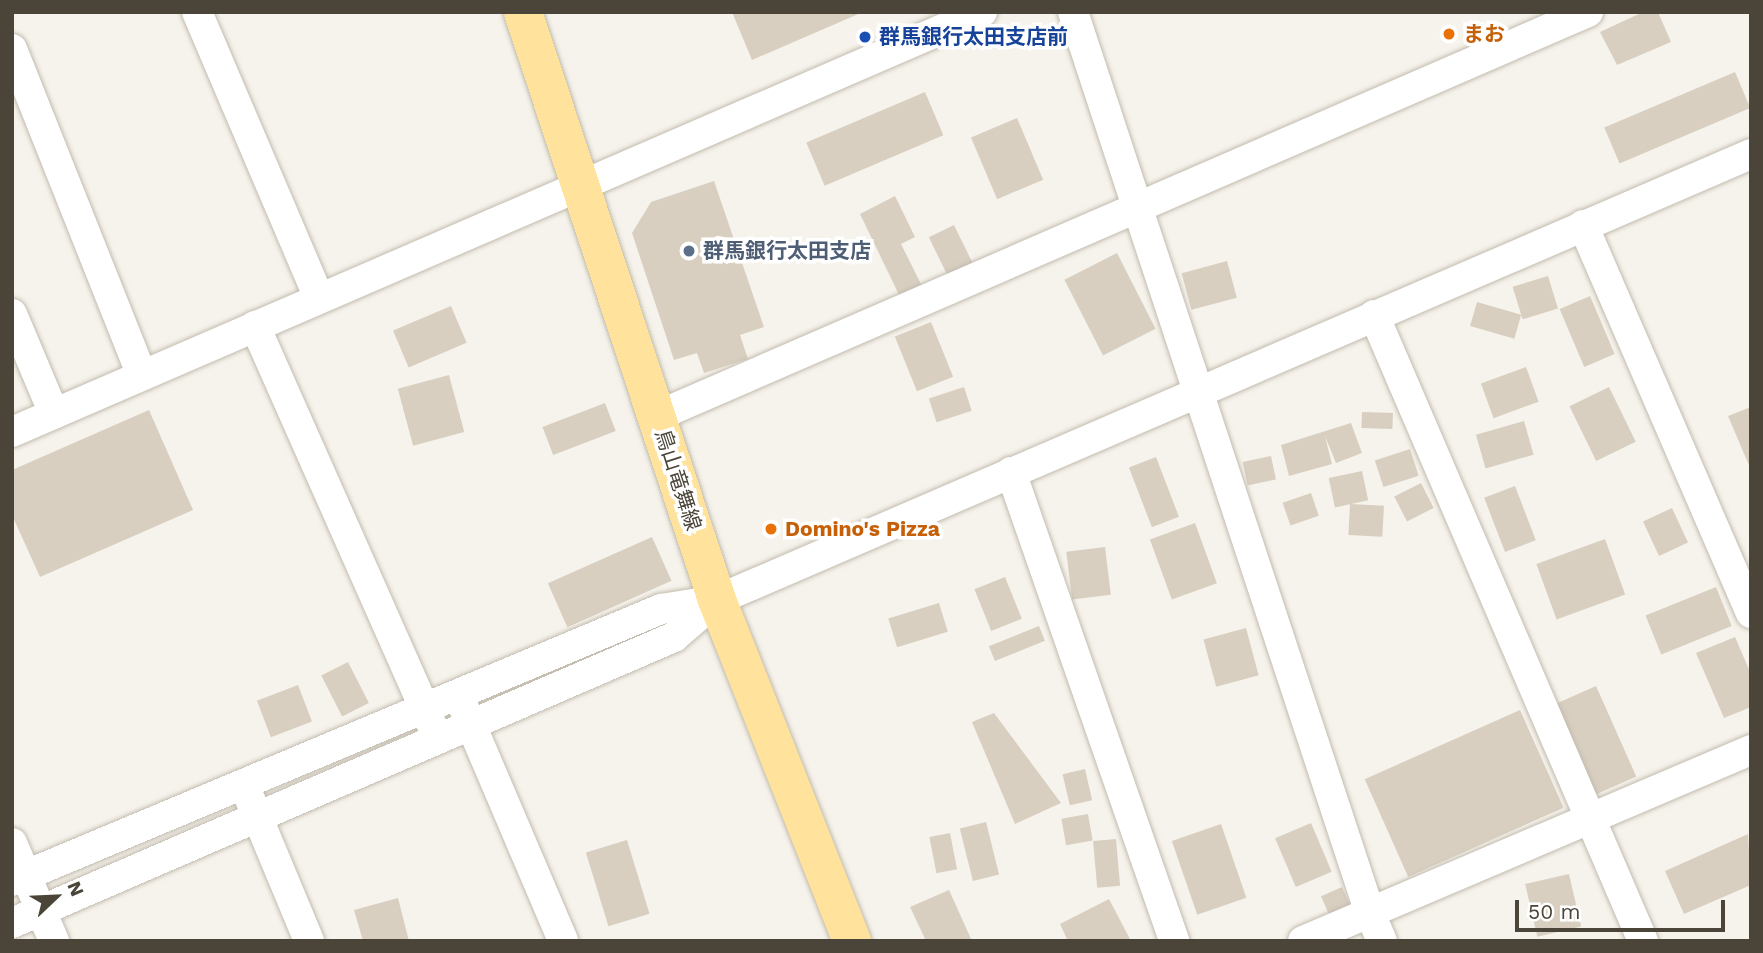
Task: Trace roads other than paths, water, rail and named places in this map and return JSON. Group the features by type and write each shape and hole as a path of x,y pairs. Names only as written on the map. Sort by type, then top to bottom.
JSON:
{"main road":[{"name":"鳥山竜舞線","path":"523,12 717,600 852,941"}],"street":[{"path":"197,12 319,298"},
{"path":"12,432 982,12"},
{"path":"1073,12 1370,913 1382,941"},
{"path":"657,415 1588,12"},
{"path":"12,48 142,375"},
{"path":"19,878 244,786 424,706 661,609 717,600 1751,154"},
{"path":"1584,225 1751,612"},
{"path":"12,314 54,414"},
{"path":"1374,315 1643,941"},
{"path":"255,326 437,736"},
{"path":"1011,472 1174,941"},
{"path":"12,922 437,736 674,637 717,600"},
{"path":"457,694 563,941"},
{"path":"1303,941 1751,750"},
{"path":"244,786 309,941"},
{"path":"12,843 19,878 41,910 54,941"}],"place":[{"name":"まお","path":"1449,34"},
{"name":"群馬銀行太田支店前","path":"865,37"},
{"name":"群馬銀行太田支店","path":"689,251"},
{"name":"Domino's Pizza","path":"771,529"}]}
